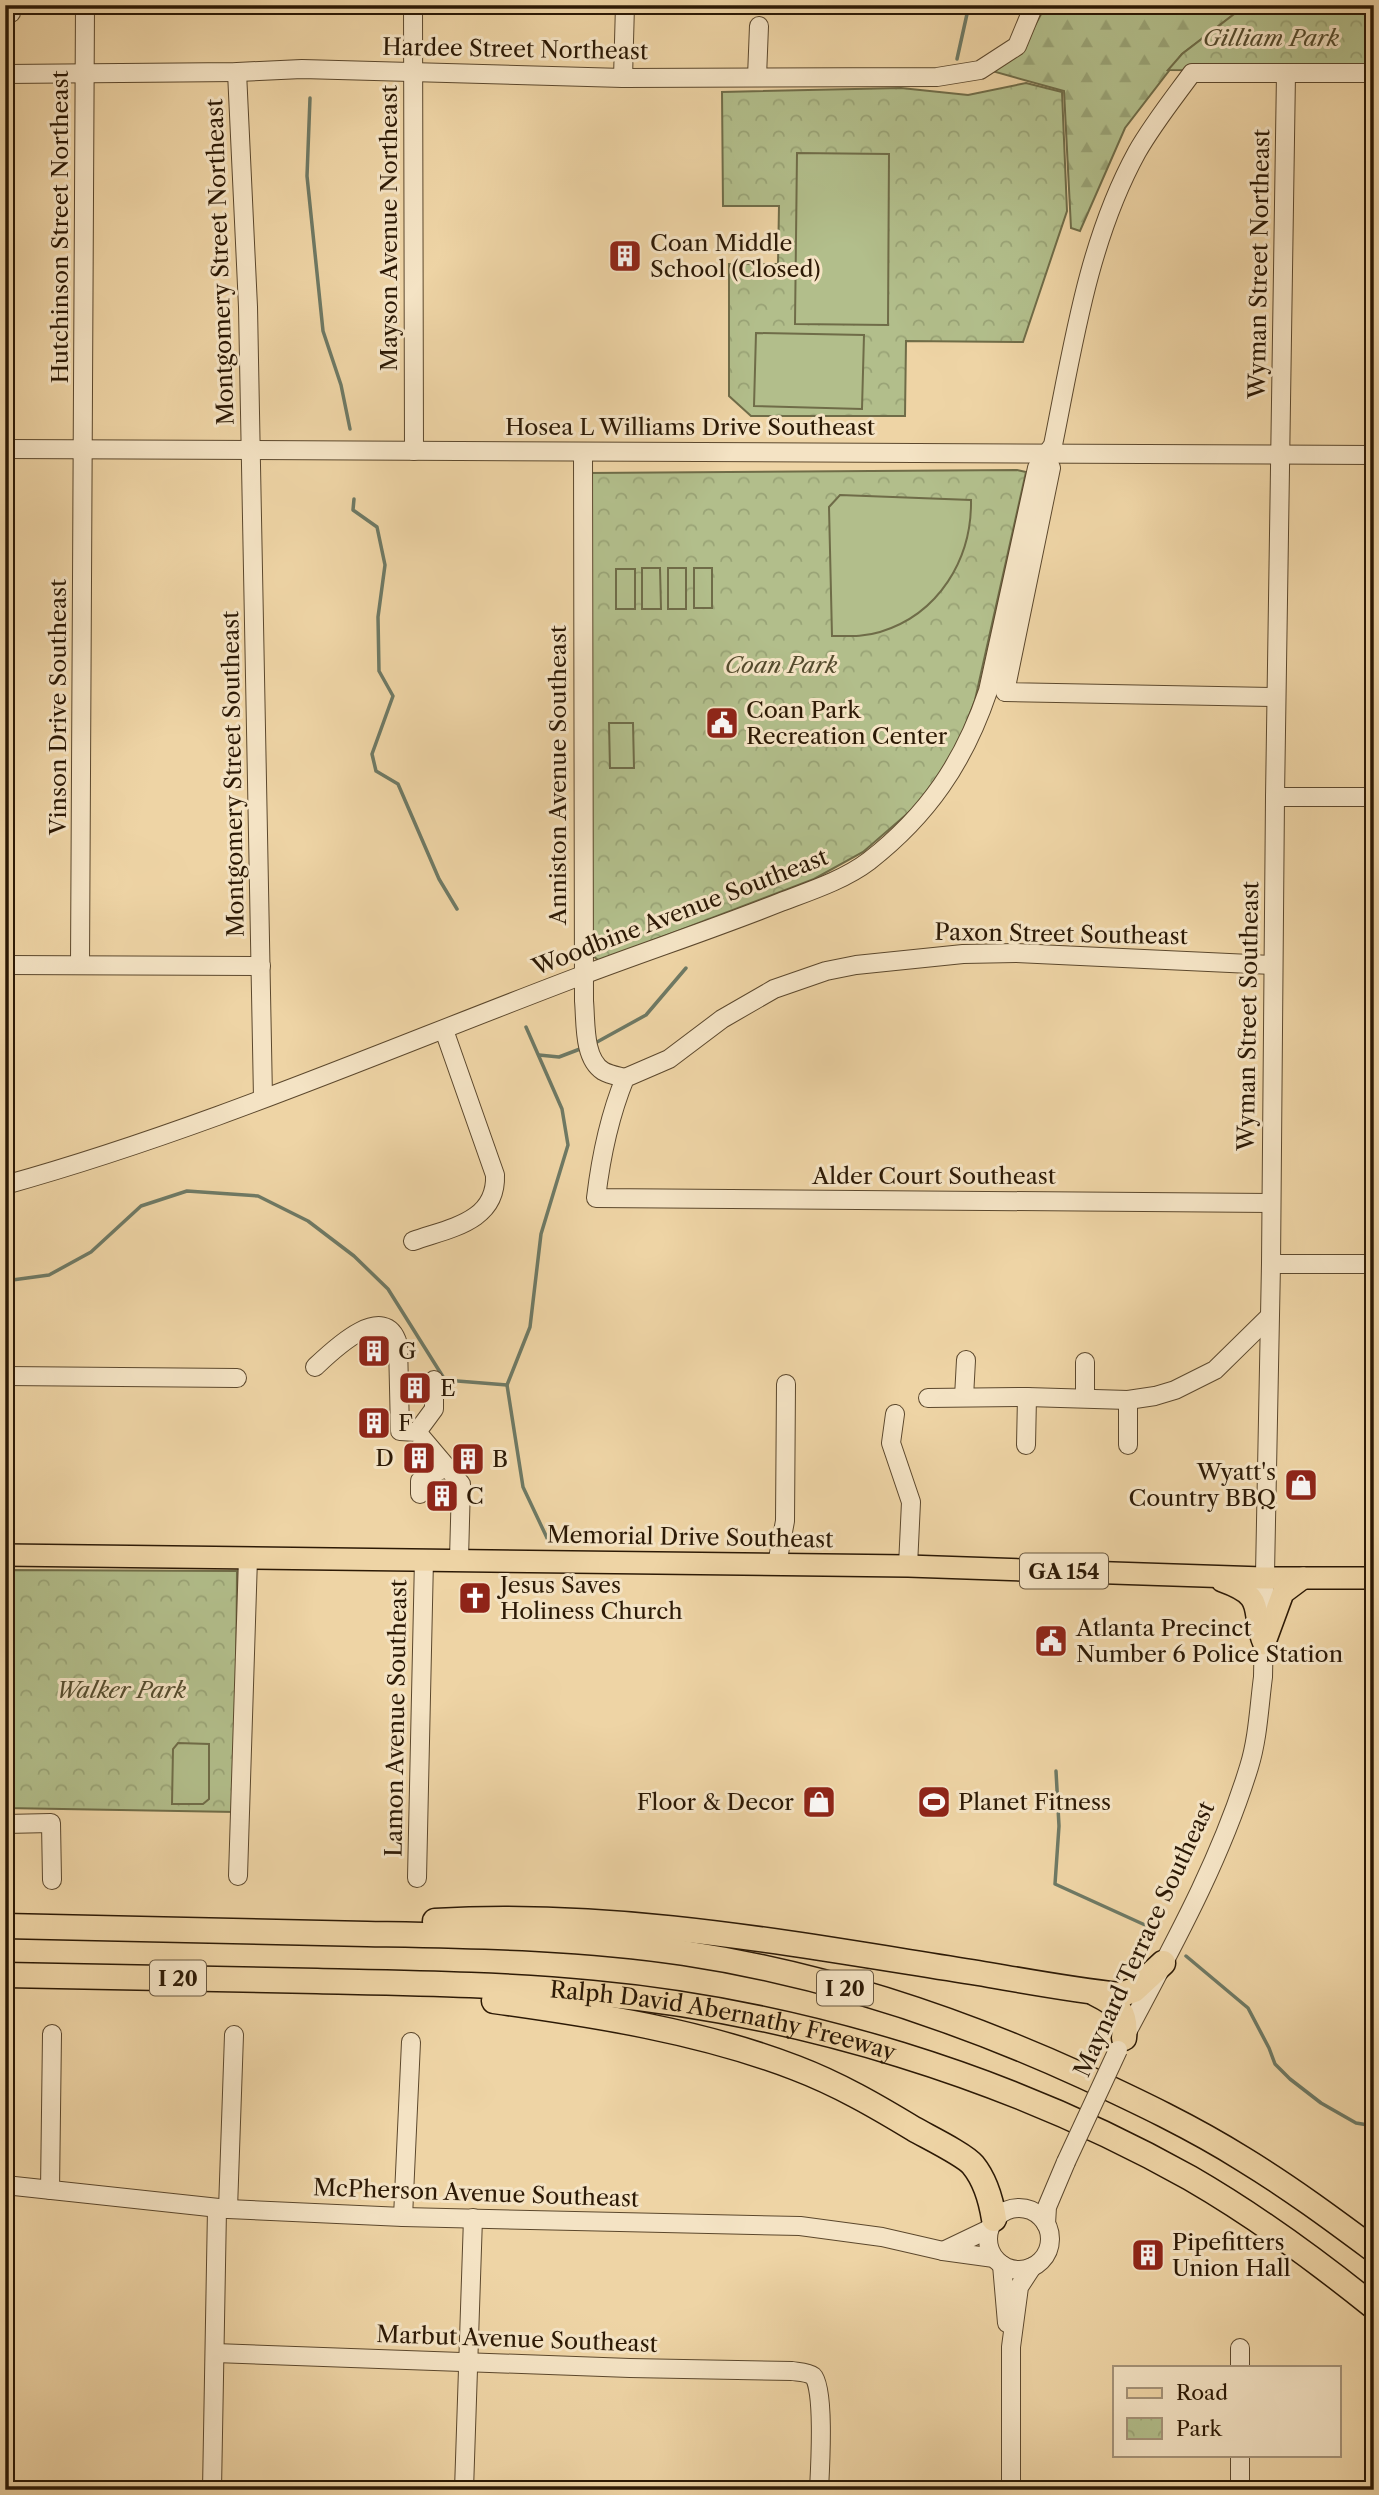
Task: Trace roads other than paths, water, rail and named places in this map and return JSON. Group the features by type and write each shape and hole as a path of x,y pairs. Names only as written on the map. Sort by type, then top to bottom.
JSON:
{"highway":[{"path":"255,1931 499,1917 588,1920 737,1936 1120,1995 1134,1990 1163,1963"},
{"name":"I 20","path":"5,1926 529,1937 609,1944 734,1962 797,1975 897,2002 977,2030 1169,2118 1240,2157 1290,2189 1374,2250"},
{"name":"Ralph David Abernathy Freeway","path":"5,1975 512,1987 624,1996 771,2021 903,2055 1005,2091 1106,2135 1192,2179 1264,2226 1374,2307"},
{"path":"351,1982 453,1994 600,2017 721,2045 796,2068 853,2093 972,2163 987,2189 992,2224"},
{"path":"1087,1991 1108,2001 1122,2014 1125,2024 1121,2044"}],"main road":[{"name":"Memorial Drive Southeast","path":"5,1555 908,1566 1264,1578 1374,1578"},
{"path":"1207,1576 1247,1593 1258,1613 1264,1644"},
{"path":"1264,1644 1283,1593 1303,1578"}],"street":[{"name":"Hutchinson Street Northeast","path":"84,449 85,5"},
{"name":"Mayson Avenue Northeast","path":"413,5 414,451"},
{"path":"623,78 625,5"},
{"name":"Hardee Street Northeast","path":"5,74 302,69 623,78 937,77 980,70 1017,46 1034,5"},
{"path":"757,77 759,26"},
{"name":"Montgomery Street Northeast","path":"237,72 248,307 251,450"},
{"name":"Woodbine Avenue Southeast","path":"5,1185 85,1163 263,1098 583,975 736,920 830,883 866,863 901,832 943,786 967,745 988,691 1037,468 1053,445 1091,271 1111,209 1137,152 1164,109 1192,73 1286,74"},
{"path":"1286,74 1374,73"},
{"name":"Wyman Street Northeast","path":"1281,455 1286,74"},
{"name":"Hosea L Williams Drive Southeast","path":"5,449 1374,455"},
{"name":"Vinson Drive Southeast","path":"80,965 84,449"},
{"name":"Montgomery Street Southeast","path":"251,450 263,1098"},
{"name":"Anniston Avenue Southeast","path":"583,452 583,975 590,1051 597,1065 604,1071 625,1078"},
{"path":"1045,454 1051,468 1005,692 1276,697"},
{"name":"Wyman Street Southeast","path":"1264,1578 1272,1264 1270,1203 1281,455"},
{"path":"1275,797 1374,797"},
{"name":"Paxon Street Southeast","path":"625,1078 669,1059 722,1019 774,989 826,971 856,965 962,954 1016,953 1273,965"},
{"path":"5,965 261,966"},
{"path":"413,1241 481,1214 489,1205 495,1185 495,1175 444,1030"},
{"name":"Alder Court Southeast","path":"625,1078 613,1108 600,1161 596,1198 1270,1203"},
{"path":"1272,1264 1374,1264"},
{"path":"928,1398 1128,1399 1155,1396 1196,1381 1219,1367 1269,1317"},
{"path":"315,1367 338,1345 365,1329 375,1326 386,1328 395,1335 398,1345 400,1431 417,1432 461,1484 459,1559"},
{"path":"964,1397 966,1360"},
{"path":"1084,1362 1085,1398"},
{"path":"5,1376 237,1378"},
{"path":"417,1432 434,1409 434,1380"},
{"path":"777,1564 785,1521 786,1384"},
{"path":"1026,1445 1027,1397"},
{"path":"1128,1399 1128,1445"},
{"path":"895,1415 891,1443 911,1502 908,1566"},
{"path":"420,1494 420,1481 446,1467"},
{"path":"238,1875 248,1558"},
{"name":"Lamon Avenue Southeast","path":"417,1878 424,1559"},
{"name":"Maynard Terrace Southeast","path":"1046,2224 1047,2207 1054,2189 1121,2044 1218,1851 1249,1766 1260,1704 1264,1578"},
{"path":"5,1824 51,1823 52,1880"},
{"path":"50,2190 52,2034"},
{"path":"212,2490 215,2353 233,2035"},
{"path":"403,2217 411,2042"},
{"name":"McPherson Avenue Southeast","path":"5,2185 223,2209 403,2217 800,2226 882,2237 998,2262"},
{"path":"943,2251 992,2224 1011,2208 1038,2201 1054,2189"},
{"path":"1011,2490 1011,2347 1019,2287 1032,2267 1047,2253 1050,2244 1046,2224 1040,2216 1022,2207"},
{"path":"464,2490 466,2363 473,2218"},
{"path":"992,2224 988,2239 998,2262 1011,2347"},
{"path":"998,2262 1022,2270 1032,2267"},
{"path":"1240,2348 1240,2366"},
{"name":"Marbut Avenue Southeast","path":"215,2353 466,2363 792,2371 810,2374 815,2378 820,2401 819,2490"},
{"path":"1240,2456 1240,2490"}],"waterway":[{"path":"957,59 969,5"},
{"path":"310,98 307,176 323,331 341,385 350,429"},
{"path":"354,499 353,510 377,527 385,565 378,617 379,671 393,696 372,754 376,771 398,784 439,879 457,909"},
{"path":"597,1042 646,1015 686,968"},
{"path":"526,1027 562,1109 568,1145 541,1234 530,1327 507,1385 523,1487 548,1540"},
{"path":"539,1055 559,1057 580,1049"},
{"path":"5,1281 49,1275 91,1252 141,1206 187,1191 258,1196 308,1221 354,1256 388,1289 445,1380 507,1385"},
{"path":"1056,1771 1059,1826 1055,1884 1156,1930"},
{"path":"1186,1956 1248,2008 1275,2064 1290,2079 1321,2103 1356,2123 1374,2126"}],"place":[{"name":"Coan Middle School (Closed)","path":"625,256"},
{"name":"Coan Park Recreation Center","path":"722,723"},
{"name":"G","path":"374,1351"},
{"name":"E","path":"415,1388"},
{"name":"F","path":"374,1423"},
{"name":"D","path":"419,1458"},
{"name":"B","path":"468,1459"},
{"name":"Wyatt's Country BBQ","path":"1301,1485"},
{"name":"C","path":"442,1496"},
{"name":"Jesus Saves Holiness Church","path":"475,1598"},
{"name":"Atlanta Precinct Number 6 Police Station","path":"1051,1641"},
{"name":"Floor & Decor","path":"819,1802"},
{"name":"Planet Fitness","path":"934,1802"},
{"name":"Pipefitters Union Hall","path":"1148,2255"}],"park label":[{"name":"Gilliam Park","path":"1271,38"},
{"name":"Coan Park","path":"781,665"},
{"name":"Walker Park","path":"121,1690"}]}
